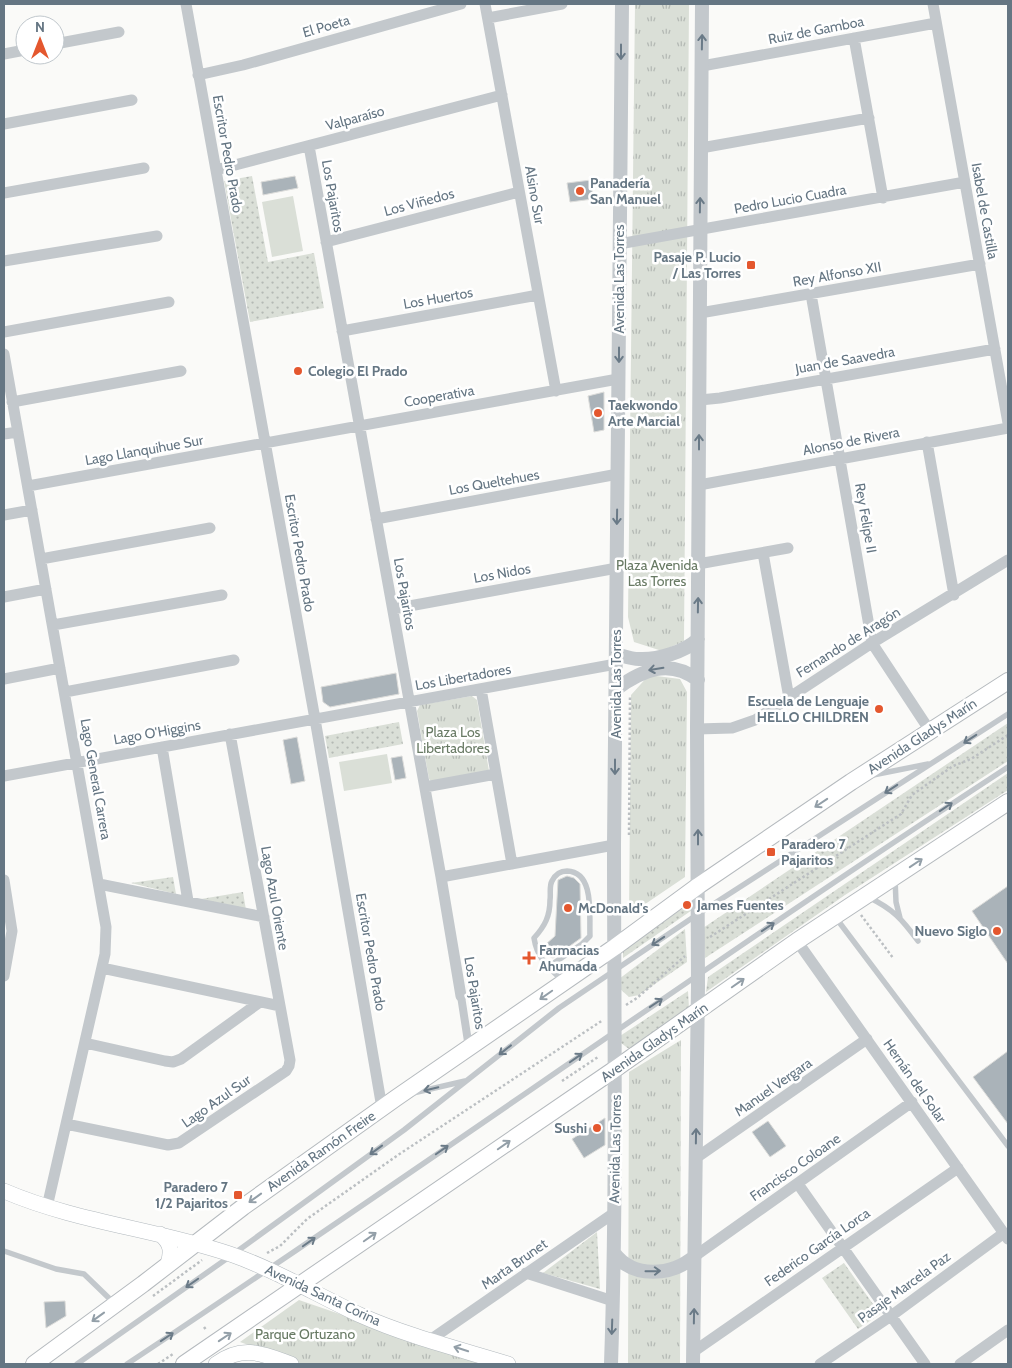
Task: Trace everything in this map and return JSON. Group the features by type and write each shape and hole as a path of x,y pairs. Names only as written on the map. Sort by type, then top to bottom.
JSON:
{"main road":[{"name":"Avenida Gladys Marín","path":"615,947 698,886 851,782 1008,681"},
{"name":"Avenida Gladys Marín","path":"179,1359 302,1284 615,1069 797,941 1008,802"},
{"name":"Avenida Ramón Freire","path":"34,1364 279,1180 615,947"},
{"name":"Avenida Santa Corina","path":"4,1191 47,1207 195,1243 232,1255 302,1284 362,1316 430,1340 508,1364"},
{"path":"160,1234 170,1245 168,1264"},
{"path":"216,1364 234,1354 248,1352 266,1355 291,1364"}],"street":[{"name":"Escritor Pedro Prado","path":"186,4 315,719 382,1108"},
{"name":"El Poeta","path":"198,75 237,67 461,4"},
{"name":"Alsino Sur","path":"485,4 556,391"},
{"path":"488,18 562,4"},
{"name":"Avenida Las Torres","path":"611,1364 616,1030 614,845 622,4"},
{"path":"693,1358 698,1011 697,729 702,4"},
{"name":"Isabel de Castilla","path":"933,4 1008,423"},
{"name":"Ruiz de Gamboa","path":"702,66 936,23"},
{"path":"65,42 120,32"},
{"path":"854,38 883,198"},
{"name":"Valparaíso","path":"216,170 502,95"},
{"path":"4,124 132,100"},
{"path":"701,148 869,118"},
{"name":"Los Pajaritos","path":"309,146 425,787 469,1048"},
{"path":"4,194 144,168"},
{"name":"Pedro Lucio Cuadra","path":"620,244 965,182"},
{"name":"Los Viñedos","path":"326,242 519,192"},
{"path":"4,261 157,236"},
{"name":"Rey Alfonso XII","path":"700,313 980,264"},
{"name":"Rey Felipe II","path":"810,294 841,458 872,643 930,731"},
{"name":"Los Huertos","path":"342,331 538,295"},
{"path":"4,332 169,302"},
{"name":"Juan de Saavedra","path":"700,400 995,348"},
{"name":"Lago General Carrera","path":"4,354 107,936 102,968 47,1207"},
{"path":"12,402 182,371"},
{"name":"Cooperativa","path":"265,443 618,379"},
{"name":"Alonso de Rivera","path":"699,485 1008,428"},
{"path":"4,434 18,432"},
{"path":"927,442 954,595"},
{"name":"Lago Llanquihue Sur","path":"28,486 265,443"},
{"name":"Los Queltehues","path":"376,519 618,474"},
{"path":"4,515 32,510"},
{"path":"41,559 210,528"},
{"path":"698,564 788,548"},
{"path":"763,553 789,698"},
{"name":"Fernando de Aragón","path":"697,729 732,728 748,724 872,643 954,595 1008,560"},
{"name":"Los Nidos","path":"393,609 617,568"},
{"path":"4,597 46,589"},
{"path":"52,625 222,595"},
{"path":"616,659 653,658 684,649 698,639"},
{"name":"Los Libertadores","path":"315,719 481,689 616,659"},
{"path":"65,692 234,660"},
{"path":"4,678 60,668"},
{"path":"616,689 638,675 667,668 683,671 698,680"},
{"path":"481,689 512,864"},
{"name":"Lago O'Higgins","path":"4,776 315,719"},
{"name":"Lago Azul Oriente","path":"230,734 290,1060 289,1066"},
{"path":"162,747 188,901"},
{"path":"425,787 496,774"},
{"path":"441,878 614,845"},
{"path":"4,880 12,931 4,976"},
{"path":"99,884 264,917"},
{"name":"Hernán del Solar","path":"797,941 1006,1236"},
{"path":"102,968 280,1006"},
{"path":"84,1042 173,1062 181,1059 260,1002"},
{"name":"Manuel Vergara","path":"696,1158 867,1039"},
{"name":"Lago Azul Sur","path":"66,1124 168,1145 180,1143 286,1071 289,1066"},
{"name":"Francisco Coloane","path":"695,1256 912,1102"},
{"name":"Federico García Lorca","path":"693,1358 843,1247 958,1168"},
{"path":"798,1184 925,1364"},
{"name":"Marta Brunet","path":"430,1340 614,1213"},
{"name":"Pasaje Marcela Paz","path":"820,1364 1006,1236"},
{"path":"614,1253 628,1266 645,1271 672,1270 685,1264 695,1256"},
{"path":"526,1273 613,1300"},
{"path":"960,1364 1008,1330"}],"lane":[{"path":"77,1364 232,1255 404,1130 559,1008 698,914 1008,714"},
{"path":"851,782 876,774 932,763"},
{"path":"127,1364 268,1270 698,974 1008,767"},
{"path":"548,967 582,944 590,936 587,889 585,880 577,873 565,871 556,874 551,883 547,921 534,938 536,950 548,967 564,982"},
{"path":"895,877 896,902 900,918"},
{"path":"859,900 884,905 900,918 918,941"},
{"path":"834,916 1008,1146"},
{"path":"396,1098 467,1080"},
{"path":"4,1251 56,1269 84,1274 115,1305"}],"path":[{"path":"262,1253 273,1251 307,1219 398,1155 637,998 698,944 901,814 912,795 953,766 971,759 1008,735"},
{"path":"859,900 893,958"},
{"path":"562,1081 598,1057"},
{"path":"153,1296 206,1258"},
{"path":"204,1327 207,1332"},
{"path":"158,1364 179,1359"}],"green space":[{"name":"Plaza Avenida Las Torres","path":"635,4 689,4 684,641 662,651 634,642 628,617"},
{"path":"252,176 268,262 314,253 324,308 250,322 224,181"},
{"path":"293,196 303,251 272,257 262,202"},
{"path":"649,675 680,679 687,692 685,877 629,915 631,695"},
{"name":"Plaza Los Libertadores","path":"472,696 477,700 489,771 431,781 429,779 417,711 420,705"},
{"path":"399,722 403,744 329,758 325,736"},
{"path":"1008,723 1008,761 705,958 703,928"},
{"path":"387,754 392,783 344,791 339,762"},
{"path":"1008,773 1008,790 845,895 706,992 708,977"},
{"path":"173,877 176,894 131,883"},
{"path":"243,892 246,910 201,899"},
{"path":"691,902 695,908 623,958 623,951"},
{"path":"685,929 687,962 639,995 629,997 619,988 619,979"},
{"path":"688,991 689,1008 629,1049 621,1043 620,1036"},
{"path":"681,1040 680,1364 628,1364 629,1072"},
{"path":"597,1232 600,1289 543,1273"},
{"path":"844,1263 880,1314 858,1329 822,1278"},
{"name":"Parque Ortuzano","path":"299,1300 485,1364 302,1364 240,1342"}],"building":[{"path":"295,176 298,188 263,195 261,182"},
{"name":"Panadería San Manuel","path":"591,180 593,199 570,202 567,183"},
{"name":"Taekwondo Arte Marcial","path":"604,392 604,430 594,432 588,396"},
{"path":"396,673 399,694 330,707 323,702 321,687"},
{"path":"297,737 305,781 291,784 283,740"},
{"path":"402,756 406,778 395,780 391,758"},
{"name":"McDonald's","path":"567,876 574,878 580,884 581,938 553,958 545,954 545,945 555,936 558,880"},
{"name":"Nuevo Siglo","path":"1008,886 1008,964 972,911"},
{"path":"1008,1051 1008,1124 973,1077"},
{"name":"Sushi","path":"605,1118 605,1145 584,1158 572,1139"},
{"path":"768,1121 786,1146 770,1157 752,1132"},
{"path":"65,1301 66,1316 46,1328 44,1302"}],"place":[{"name":"Panadería San Manuel","path":"580,191"},
{"name":"Pasaje P. Lucio / Las Torres","path":"751,265"},
{"name":"Colegio El Prado","path":"298,371"},
{"name":"Taekwondo Arte Marcial","path":"598,413"},
{"name":"Escuela de Lenguaje HELLO CHILDREN","path":"879,709"},
{"name":"Paradero 7 Pajaritos","path":"771,852"},
{"name":"James Fuentes","path":"687,905"},
{"name":"McDonald's","path":"568,908"},
{"name":"Nuevo Siglo","path":"997,931"},
{"name":"Farmacias Ahumada","path":"529,958"},
{"name":"Sushi","path":"597,1128"},
{"name":"Paradero 7 1/2 Pajaritos","path":"238,1195"}]}
